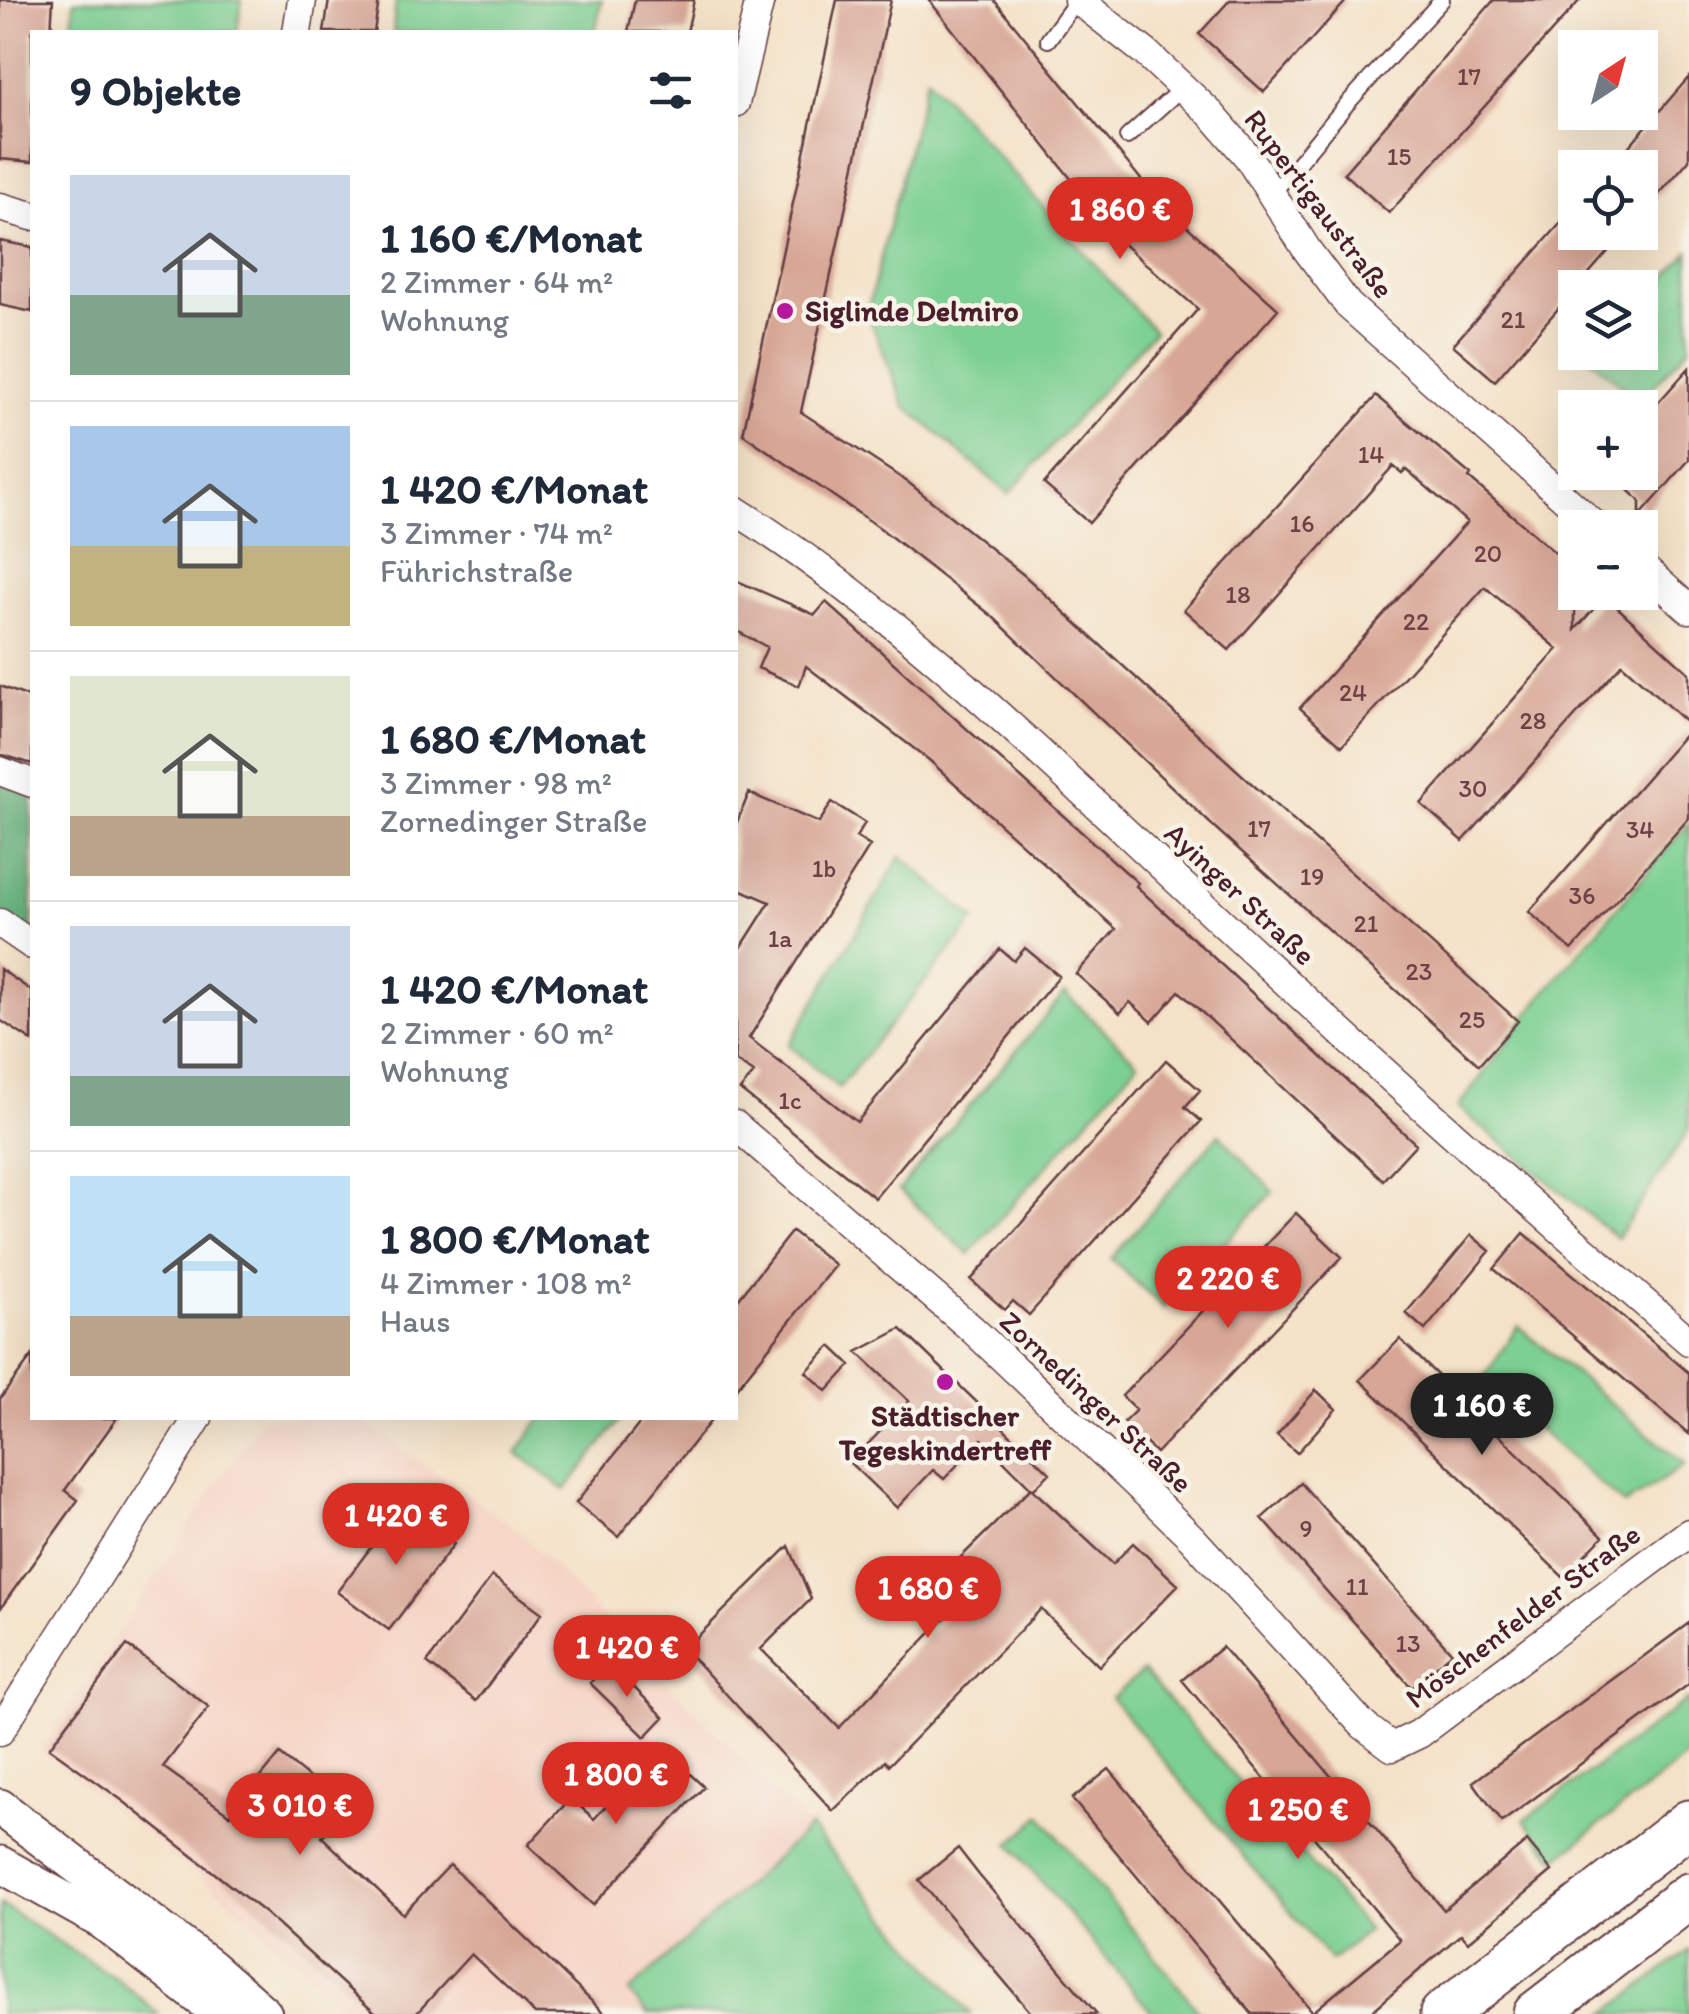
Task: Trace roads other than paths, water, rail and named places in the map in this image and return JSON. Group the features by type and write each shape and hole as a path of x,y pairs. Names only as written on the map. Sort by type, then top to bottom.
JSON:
{"main road":[{"path":"1443,2014 1689,1824"},
{"path":"1536,2014 1689,1896"}],"street":[{"path":"297,30 302,0"},
{"path":"738,92 760,0"},
{"name":"Rupertigaustraße","path":"1078,0 1110,23 1182,88 1236,143 1348,305 1578,510"},
{"path":"0,207 30,215"},
{"name":"Ayinger Straße","path":"738,512 778,538 931,656 1496,1176 1689,1341"},
{"path":"1658,581 1689,608"},
{"path":"0,771 30,782"},
{"path":"0,923 30,944"},
{"name":"Zornedinger Straße","path":"738,1128 864,1233 1001,1356 1192,1538 1363,1725 1392,1746"},
{"path":"0,1731 197,1420"},
{"name":"Möschenfelder Straße","path":"1392,1746 1419,1734 1689,1533"},
{"path":"0,1807 210,1967 264,2014"},
{"path":"0,1864 102,1921 221,2014"}],"lane":[{"path":"1048,40 1078,0"},
{"path":"1273,193 1442,0"},
{"path":"1127,137 1182,88"}],"place":[{"name":"Siglinde Delmiro","path":"785,311"},
{"name":"Städtischer Tegeskindertreff","path":"945,1382"}]}
